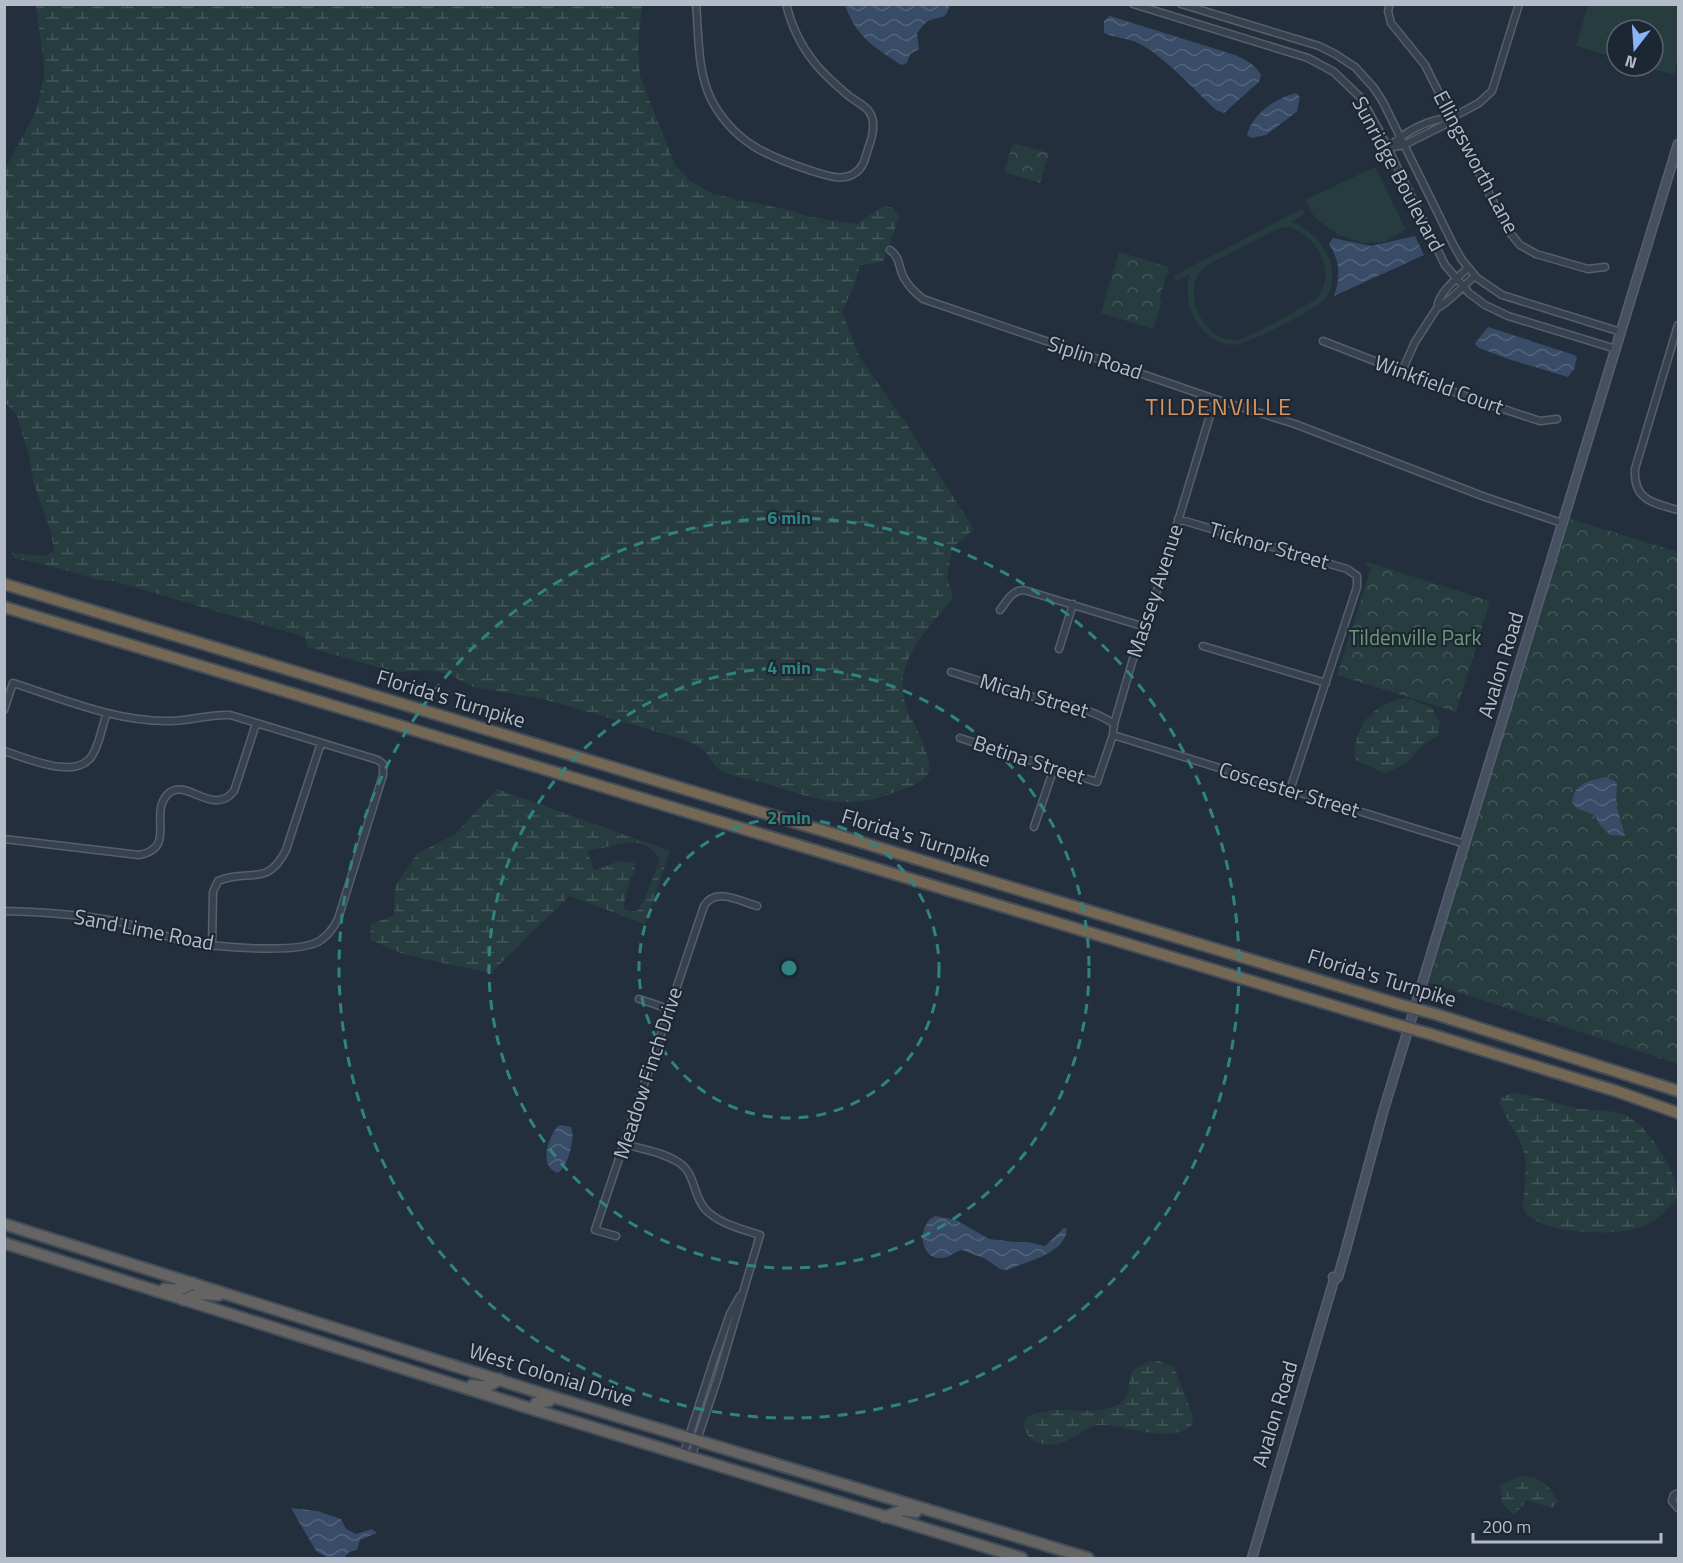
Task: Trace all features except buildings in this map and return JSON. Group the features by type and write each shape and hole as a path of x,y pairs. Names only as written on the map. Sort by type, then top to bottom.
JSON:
{"highway":[{"name":"Florida's Turnpike","path":"4,584 1435,1014 1678,1091"},
{"name":"Florida's Turnpike","path":"4,607 1430,1034 1616,1091 1678,1113"},
{"name":"West Colonial Drive","path":"4,1224 553,1397 1088,1558"},
{"name":"West Colonial Drive","path":"4,1243 687,1457 1022,1558"},
{"path":"140,1286 176,1290 193,1283"},
{"path":"183,1300 198,1294 240,1297"},
{"path":"430,1377 485,1387 493,1385 499,1379"},
{"path":"532,1409 536,1403 549,1401 553,1397"},
{"path":"856,1509 882,1509 889,1507 894,1501"},
{"path":"884,1517 903,1510 951,1518"}],"main road":[{"name":"Avalon Road","path":"1252,1558 1334,1280 1333,1275 1359,1197 1621,332 1678,154 1678,144"}],"street":[{"path":"696,4 701,69 711,98 724,120 759,151 780,161 840,178 854,174 862,166 873,135 872,116 867,109 835,84 813,61 800,39 786,4"},
{"name":"Sunridge Boulevard","path":"1133,4 1291,53 1325,66 1342,78 1361,98 1441,257 1462,286 1485,305 1508,316 1616,349"},
{"name":"Sunridge Boulevard","path":"1181,4 1319,46 1341,57 1374,88 1453,244 1475,276 1492,290 1511,299 1621,332"},
{"name":"Ellingsworth Lane","path":"1390,4 1388,11 1391,23 1425,64 1507,229 1520,244 1536,254 1588,269 1605,267"},
{"path":"1388,148 1404,145 1444,125 1451,118 1479,103 1492,91 1519,4"},
{"path":"1388,148 1400,136 1440,118 1451,118"},
{"path":"1423,126 1427,134"},
{"name":"Siplin Road","path":"890,250 897,255 902,275 911,289 923,299 1295,424 1562,524"},
{"path":"1402,371 1443,293 1468,268"},
{"path":"1437,308 1442,307 1475,276"},
{"path":"1678,326 1635,469 1635,480 1643,496 1652,502 1678,510"},
{"name":"Winkfield Court","path":"1323,341 1470,398 1538,421 1557,419"},
{"name":"Massey Avenue","path":"1097,782 1215,399"},
{"name":"Ticknor Street","path":"1178,519 1347,569 1357,576 1357,587 1326,683"},
{"path":"1000,610 1018,590 1024,590 1145,627"},
{"path":"1059,649 1073,604"},
{"path":"1203,646 1326,683 1290,790"},
{"name":"Micah Street","path":"951,672 1025,695 1069,705 1114,724"},
{"path":"4,710 13,684 106,713 139,719 171,721 210,714 230,715 321,743 280,864 273,870 260,875 229,877 218,881 213,892 212,946"},
{"path":"4,751 57,767 72,768 86,763 93,754 106,713"},
{"path":"4,839 139,855 148,854 156,849 160,840 162,807 166,796 174,790 184,790 210,800 220,801 229,797 234,791 256,724"},
{"name":"Coscester Street","path":"1113,735 1465,844"},
{"name":"Betina Street","path":"960,738 1097,782"},
{"name":"Sand Lime Road","path":"4,911 117,921 185,941 212,946 302,947 320,941 338,919 383,776 382,764 378,760 321,743"},
{"path":"1034,827 1054,768"},
{"name":"Meadow Finch Drive","path":"616,1236 595,1230 704,906 711,897 719,895 757,906"},
{"path":"639,999 669,1009"},
{"path":"624,1144 678,1162 690,1173 698,1198 705,1209 716,1219 760,1235 718,1377 687,1457"},
{"path":"693,1439 710,1374 730,1314 746,1285"},
{"path":"710,1374 718,1377"},
{"path":"1678,1493 1674,1495 1672,1501 1678,1508"}],"green space":[{"path":"36,5 642,5 638,44 640,76 675,165 690,181 713,194 810,217 857,224 883,206 893,208 899,217 883,262 860,265 855,284 842,311 859,356 974,529 953,547 947,576 953,598 919,640 905,670 903,686 905,703 928,758 929,773 909,787 864,801 832,801 817,798 720,770 700,747 682,739 543,699 473,687 450,675 430,670 395,672 307,647 305,637 113,581 98,580 14,558 12,553 44,556 54,551 51,532 34,484 28,452 17,416 5,402 5,169 36,111 45,73"},
{"path":"1588,5 1678,5 1678,58 1674,75 1665,72 1665,18 1605,18 1605,54 1576,46"},
{"path":"1013,143 1049,153 1040,183 1004,172"},
{"path":"1375,167 1406,230 1385,242 1362,243 1337,234 1315,218 1305,200"},
{"path":"1302,209 1305,214 1291,222 1301,226 1320,242 1331,264 1332,276 1331,288 1319,304 1264,334 1231,345 1212,338 1197,323 1188,299 1190,274 1176,281 1173,276","holes":["1284,227 1307,236 1322,257 1325,281 1321,293 1312,302 1240,339 1221,337 1211,331 1197,310 1194,298 1194,285 1198,275 1206,266 1275,230"]},
{"path":"1119,252 1169,267 1153,329 1101,313"},
{"path":"1564,517 1678,552 1678,1064 1424,981"},
{"name":"Tildenville Park","path":"1367,562 1490,601 1456,712 1337,675 1371,568 1366,566"},
{"path":"1405,698 1431,707 1440,722 1438,735 1423,745 1408,761 1386,774 1354,759 1358,735 1368,718 1383,706"},
{"path":"497,789 670,851 645,924 569,896 491,973 406,955 371,940 370,925 394,915 395,886 417,854 455,834","holes":["631,842 652,849 660,861 637,911 628,911 624,908 635,863 620,861 594,870 587,851"]},
{"path":"1513,1093 1577,1108 1615,1112 1635,1121 1653,1140 1668,1164 1677,1187 1678,1197 1654,1221 1633,1230 1579,1232 1543,1224 1530,1217 1523,1208 1526,1165 1523,1147 1499,1103 1501,1097"},
{"path":"1150,1361 1159,1361 1174,1367 1193,1416 1191,1426 1182,1431 1160,1434 1104,1425 1095,1426 1058,1444 1049,1445 1034,1441 1023,1427 1026,1418 1038,1413 1060,1410 1094,1411 1121,1403 1127,1394 1133,1371"},
{"path":"1520,1476 1544,1482 1558,1503 1552,1508 1527,1500 1514,1515 1502,1503 1500,1485"}],"water":[{"path":"947,4 949,7 946,15 926,23 917,33 919,49 910,54 907,63 901,65 867,40 855,26 845,5"},
{"path":"1110,16 1235,55 1256,68 1261,75 1259,82 1224,113 1216,110 1150,50 1136,42 1104,33 1104,21"},
{"path":"1296,93 1300,97 1297,111 1266,135 1251,138 1247,135 1260,113 1273,103"},
{"path":"1415,236 1424,255 1334,296 1338,276 1337,263 1329,244 1333,238 1371,246"},
{"path":"1488,327 1574,355 1577,357 1574,369 1568,377 1479,348 1475,344"},
{"path":"1605,777 1617,782 1616,804 1625,836 1610,835 1599,824 1595,815 1576,808 1572,802 1579,787"},
{"path":"561,1125 571,1127 572,1144 565,1165 558,1173 548,1165 547,1151 554,1131"},
{"path":"935,1216 956,1220 989,1239 1028,1242 1045,1246 1064,1228 1067,1229 1065,1238 1052,1251 1007,1270 1000,1269 986,1259 962,1250 943,1258 933,1256 924,1247 923,1232 929,1220"},
{"path":"291,1508 317,1511 341,1519 346,1529 356,1534 372,1529 377,1533 360,1540 357,1550 349,1552 344,1558 328,1558 316,1551"}],"district":[{"name":"TILDENVILLE","path":"1219,407"}]}
